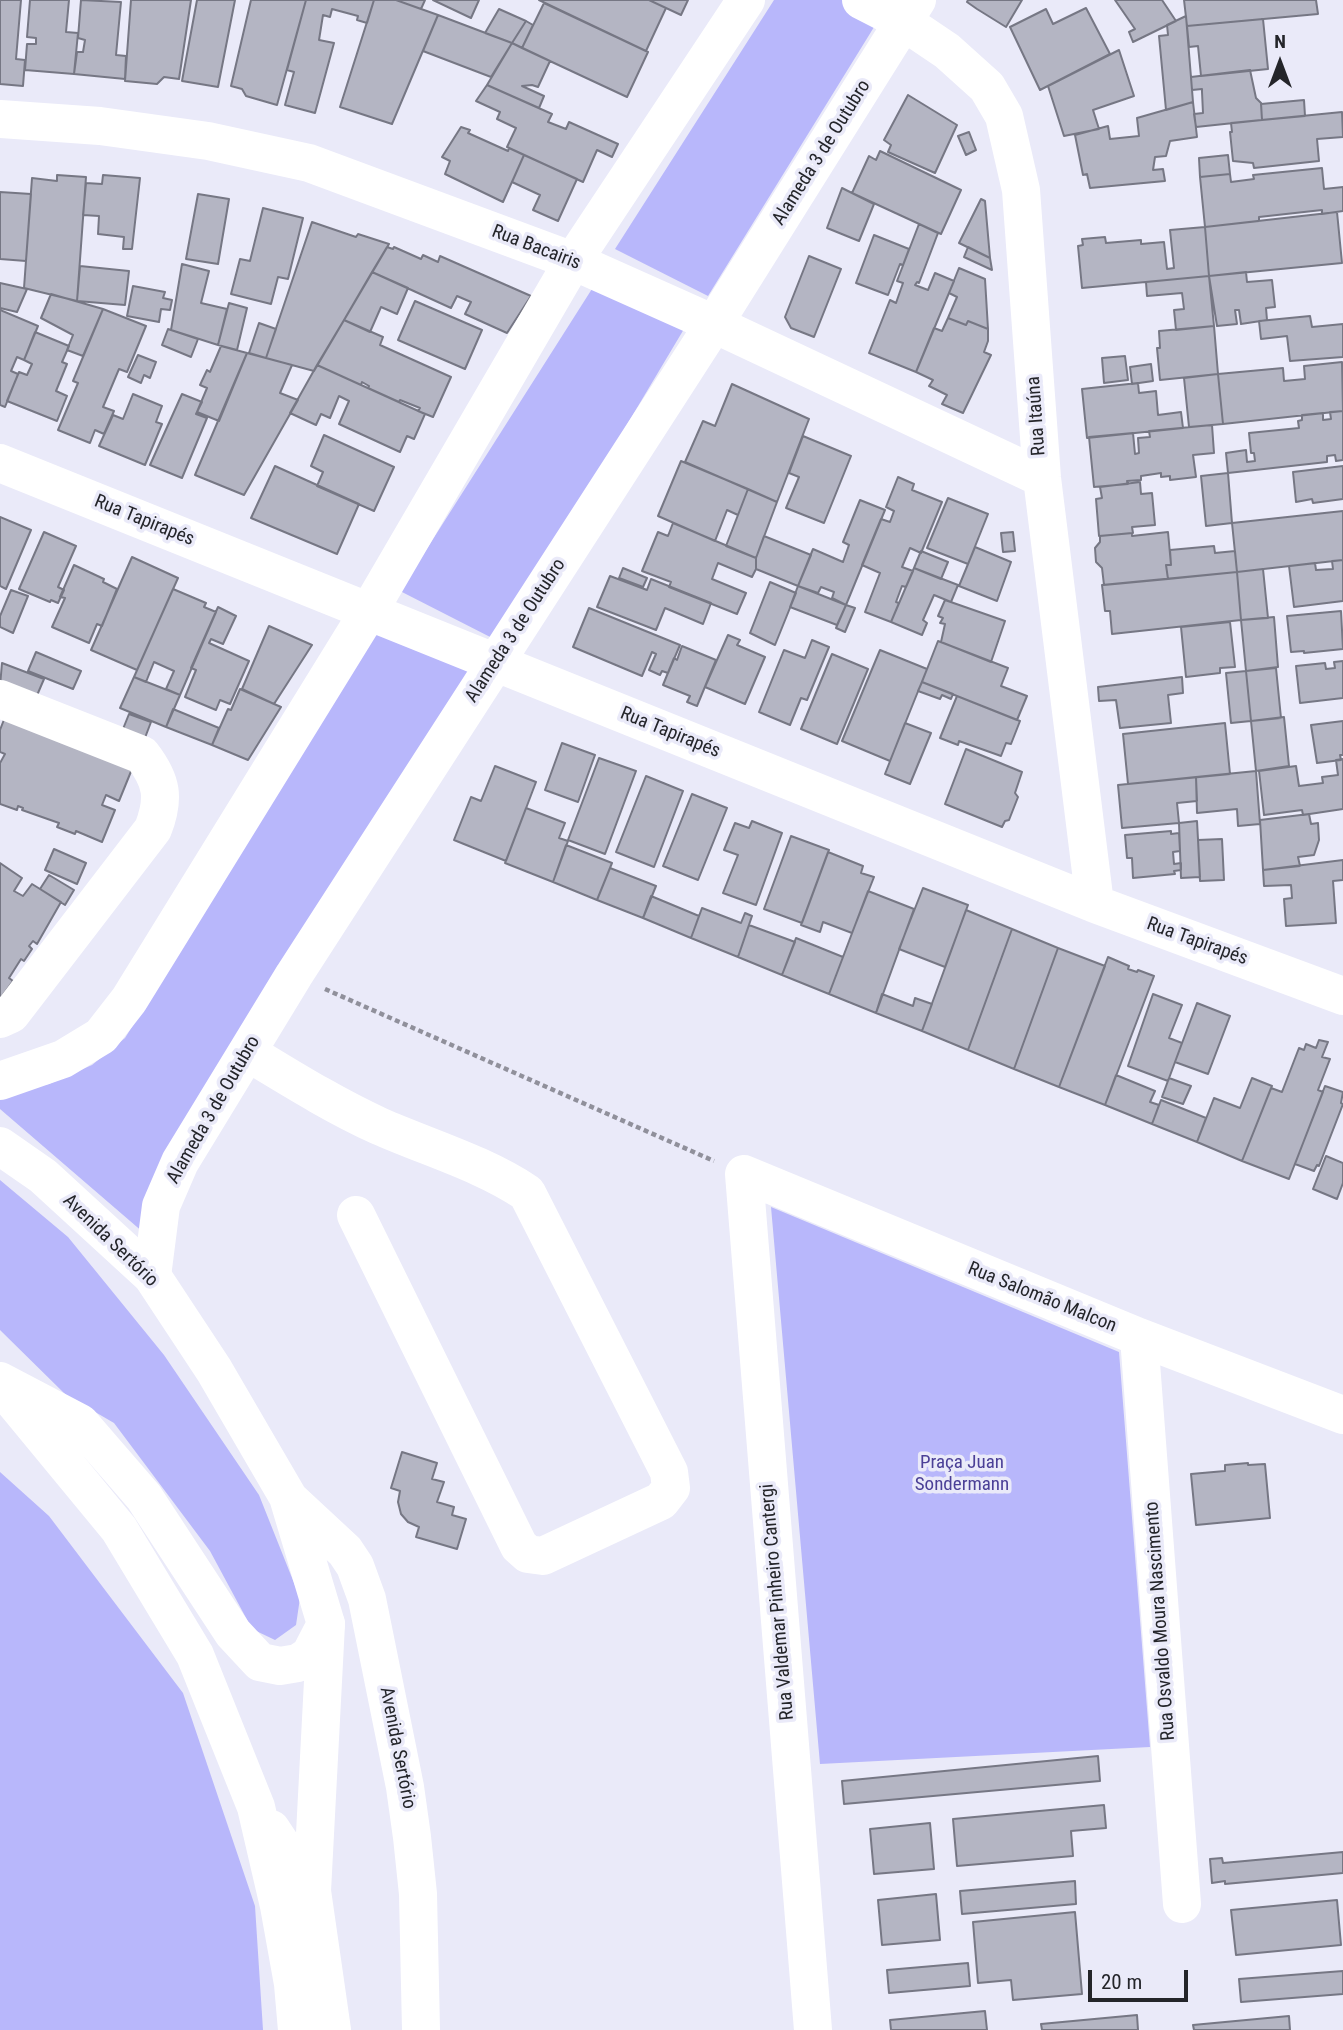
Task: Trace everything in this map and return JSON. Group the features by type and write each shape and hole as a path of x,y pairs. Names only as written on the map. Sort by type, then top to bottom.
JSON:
{"street":[{"path":"0,1081 63,1059 101,1036 129,1000 369,611 573,261 746,0"},
{"name":"Rua Itaúna","path":"861,0 911,11 947,51 987,88 1004,116 1021,190 1042,478 1095,904"},
{"name":"Alameda 3 de Outubro","path":"152,1276 161,1206 180,1162 294,975 714,324 911,11"},
{"name":"Rua Bacairis","path":"0,119 100,126 208,141 309,163 573,261 1042,478"},
{"name":"Rua Tapirapés","path":"0,463 1095,904 1343,996"},
{"path":"0,699 142,755 155,772 160,791 160,812 153,829 10,1014 0,1019"},
{"path":"247,1052 335,1104 378,1125 502,1176 527,1193 669,1472 671,1488 661,1501 543,1556 528,1554 519,1546 356,1215"},
{"name":"Avenida Sertório","path":"0,1146 43,1176 152,1276 214,1370 288,1497 326,1624 312,1891"},
{"name":"Rua Salomão Malcon","path":"744,1174 1139,1337 1343,1415"},
{"name":"Rua Valdemar Pinheiro Cantergi","path":"744,1174 813,2030"},
{"name":"Rua Osvaldo Moura Nascimento","path":"1139,1337 1182,1904"},
{"path":"0,1383 80,1423 144,1497 233,1633 260,1662 280,1666 298,1663 310,1655 326,1624"},
{"path":"0,1383 119,1528 195,1655 256,1807 279,1906 293,1984 297,2030"},
{"name":"Avenida Sertório","path":"288,1497 345,1551 355,1566 367,1599 411,1824 418,1894 421,2030"},
{"path":"256,1807 312,1891 332,2030"}],"path":[{"path":"294,975 744,1174"}],"green space":[{"path":"774,0 842,0 879,19 708,296 615,249"},
{"path":"597,281 684,329 498,641 400,591"},
{"path":"381,625 472,667 144,1233 0,1109 0,1094 49,1084 92,1065 125,1038"},
{"path":"0,1180 68,1237 164,1355 259,1495 300,1598 296,1625 275,1640 252,1629 210,1551 114,1423 66,1395 0,1330"},
{"name":"Praça Juan Sondermann","path":"771,1207 1119,1352 1150,1747 820,1764"},
{"path":"0,1472 49,1516 183,1693 255,1906 263,2030 0,2030"}],"building":[{"path":"0,0 21,0 16,59 25,60 23,86 0,84"},
{"path":"30,0 69,0 66,32 78,33 74,74 25,70 27,44 36,44 36,38 27,37"},
{"path":"81,0 121,2 116,55 126,56 125,79 74,74 77,52 83,52 85,40 78,38"},
{"path":"131,0 191,0 179,79 164,77 157,84 125,81"},
{"path":"197,0 235,0 218,87 182,81"},
{"path":"251,0 306,0 277,105 246,96 242,89 231,86"},
{"path":"306,0 374,0 367,23 357,20 358,16 332,9 330,17 323,15 319,40 334,43 315,113 285,105 294,72 287,70"},
{"path":"374,0 396,0 438,15 392,124 340,107"},
{"path":"396,0 425,0 421,9"},
{"path":"433,0 479,0 471,18"},
{"path":"539,0 649,0 666,8 646,51"},
{"path":"649,0 688,0 681,15"},
{"path":"1022,0 1006,27 967,2"},
{"path":"1115,0 1162,0 1176,21 1133,42 1129,32 1135,29"},
{"path":"1184,0 1316,0 1318,14 1187,26"},
{"path":"544,3 648,52 627,97 522,48"},
{"path":"1086,8 1110,54 1040,90 1010,27 1046,9 1053,24"},
{"path":"499,9 526,21 512,43 485,33"},
{"path":"438,15 512,43 491,77 423,51"},
{"path":"1186,16 1193,102 1166,110 1159,36 1168,35 1167,25"},
{"path":"1263,19 1268,69 1201,76 1198,46 1189,47 1187,26"},
{"path":"526,21 533,25 522,48 512,43"},
{"path":"512,43 550,61 538,87 522,86 544,96 539,108 487,85"},
{"path":"1119,50 1134,96 1093,110 1099,129 1064,136 1048,86"},
{"path":"1250,70 1256,98 1261,103 1262,120 1196,127 1194,114 1203,113 1202,89 1192,90 1191,77"},
{"path":"487,85 552,114 548,122 566,129 569,122 618,144 612,157 597,150 583,182 507,147 516,128 497,119 500,112 476,101"},
{"path":"908,95 957,125 935,173 888,152 891,145 884,140"},
{"path":"1304,100 1305,116 1262,120 1261,104"},
{"path":"1193,102 1197,137 1170,141 1166,156 1155,157 1153,170 1163,169 1165,181 1090,188 1087,174 1083,175 1075,135 1108,126 1110,139 1139,136 1137,118"},
{"path":"1342,112 1343,137 1317,139 1319,161 1254,168 1253,163 1233,161 1231,123"},
{"path":"461,127 470,130 468,133 508,151 509,148 524,155 503,202 445,174 450,161 442,157"},
{"path":"969,132 976,150 966,155 958,136"},
{"path":"880,151 961,190 941,234 852,193 869,156 876,160"},
{"path":"524,155 577,179 558,221 533,210 540,195 512,182"},
{"path":"1228,155 1230,174 1200,177 1199,158"},
{"path":"1322,168 1324,189 1343,187 1343,211 1322,214 1322,210 1259,217 1259,221 1205,227 1200,177 1230,174 1231,182 1254,179 1253,175"},
{"path":"57,175 86,177 77,301 24,288 32,178 57,181"},
{"path":"103,175 140,178 132,249 123,249 124,237 98,234 99,216 83,215 86,183 102,184"},
{"path":"842,188 874,204 859,241 827,228"},
{"path":"0,192 31,194 26,261 0,259"},
{"path":"198,194 229,199 218,264 186,259"},
{"path":"981,199 985,201 990,258 959,243"},
{"path":"263,208 303,218 288,279 278,277 271,304 231,294 240,259 250,261"},
{"path":"1337,212 1342,263 1209,276 1205,227"},
{"path":"312,222 356,237 358,234 389,244 314,371 266,358"},
{"path":"919,224 938,233 919,283 915,285 928,290 935,273 954,281 916,372 869,353 890,300 896,303 903,283 897,281"},
{"path":"1205,227 1209,276 1082,288 1078,246 1083,245 1082,239 1105,237 1106,243 1141,240 1141,244 1164,242 1167,269 1174,268 1170,230"},
{"path":"874,235 909,249 888,295 856,283"},
{"path":"387,247 394,247 421,259 423,255 438,262 440,256 531,296 507,333 465,314 471,302 457,296 451,308 372,272"},
{"path":"968,247 990,258 992,270 964,257"},
{"path":"809,256 841,269 814,337 791,328 785,317"},
{"path":"182,264 209,271 201,303 227,309 218,345 171,330"},
{"path":"80,266 129,271 125,305 77,301"},
{"path":"959,268 985,279 988,329 968,321 966,325 948,318 957,297 949,293"},
{"path":"372,272 408,288 397,314 381,307 370,332 344,320"},
{"path":"1246,272 1247,282 1272,280 1275,307 1266,308 1267,320 1241,324 1239,310 1235,310 1237,324 1217,326 1209,276"},
{"path":"1209,276 1214,326 1176,330 1174,310 1184,309 1182,293 1147,296 1146,282"},
{"path":"0,283 27,289 17,312 0,308"},
{"path":"133,286 165,292 163,298 172,300 170,310 161,309 159,322 127,316"},
{"path":"51,294 103,309 83,356 67,350 73,335 41,318"},
{"path":"415,301 482,330 465,369 398,340"},
{"path":"229,303 247,308 237,350 218,345"},
{"path":"103,309 146,326 127,372 119,369 103,407 114,411 104,434 95,430 90,443 58,430 78,383 73,381"},
{"path":"0,310 38,326 24,360 17,357 11,371 18,374 5,407 0,405"},
{"path":"1310,316 1312,327 1343,324 1343,357 1290,361 1287,336 1261,339 1259,321"},
{"path":"948,318 966,325 968,321 988,329 984,352 991,355 963,413 942,404 947,395 929,386 933,380 916,372 934,328 942,331"},
{"path":"344,320 383,337 380,345 451,377 433,417 418,411 420,408 368,388 369,386 362,382 361,385 317,365"},
{"path":"259,323 276,329 266,358 249,353"},
{"path":"1214,326 1218,374 1160,380 1157,348 1160,348 1159,331"},
{"path":"168,329 198,339 191,357 162,345"},
{"path":"35,332 69,346 62,362 67,364 56,391 67,396 57,421 7,401 19,372 27,375 32,364 24,360"},
{"path":"221,346 247,353 219,421 197,412 207,388 200,385 207,370 210,372"},
{"path":"247,353 292,365 280,393 298,400 244,495 195,475"},
{"path":"138,355 156,362 150,378 144,375 141,383 128,377"},
{"path":"1125,356 1128,380 1104,383 1102,358"},
{"path":"1342,362 1343,411 1223,424 1218,374 1283,368 1284,381 1305,379 1304,366"},
{"path":"1151,364 1153,381 1132,384 1130,367"},
{"path":"317,365 425,414 414,439 407,436 400,452 339,424 349,401 339,396 330,418 321,414 316,425 290,413"},
{"path":"1218,374 1223,424 1189,427 1184,378"},
{"path":"1138,383 1139,393 1156,391 1158,415 1181,412 1183,428 1087,438 1082,389"},
{"path":"732,384 809,419 777,502 685,462 703,421 715,426"},
{"path":"133,394 162,406 156,422 162,424 145,465 99,446 113,415 123,419"},
{"path":"182,394 202,402 196,414 207,418 182,478 150,465"},
{"path":"1343,411 1343,460 1336,461 1335,455 1327,456 1327,462 1228,473 1226,453 1246,450 1247,462 1255,461 1254,453 1251,453 1249,433 1299,428 1298,421 1302,420 1302,415 1323,413 1323,420 1331,419 1330,412"},
{"path":"1212,425 1214,453 1193,455 1196,477 1170,480 1170,476 1161,477 1161,473 1141,476 1141,480 1127,481 1128,484 1094,487 1089,437 1133,433 1135,454 1139,453 1138,438 1150,437 1149,431"},
{"path":"324,435 394,467 374,511 317,486 323,472 311,466"},
{"path":"803,436 851,456 824,523 786,508 799,477 789,473"},
{"path":"681,461 748,489 738,515 727,510 715,541 658,516"},
{"path":"275,466 359,504 337,554 251,518"},
{"path":"1343,466 1343,499 1296,502 1293,472"},
{"path":"1228,473 1232,523 1206,526 1201,476"},
{"path":"898,477 914,484 912,490 942,502 921,553 910,548 902,567 913,571 906,587 902,586 891,622 865,612 880,573 862,565 881,519 890,522 894,511 886,507"},
{"path":"1140,482 1141,494 1152,493 1155,525 1132,527 1133,533 1099,536 1096,499 1102,498 1100,487"},
{"path":"748,489 777,502 756,558 726,546"},
{"path":"948,498 988,514 968,564 927,548"},
{"path":"860,500 885,510 846,605 832,598 834,592 821,587 818,593 798,586 813,549 843,562 849,545 843,542"},
{"path":"1343,511 1343,560 1237,572 1232,523"},
{"path":"0,517 31,530 6,589 0,586"},
{"path":"673,523 756,558 756,569 752,577 718,563 712,579 746,593 737,614 669,587 671,582 642,571 658,532 668,536"},
{"path":"44,532 76,546 58,587 64,590 58,603 19,589"},
{"path":"1013,532 1015,551 1003,552 1001,533"},
{"path":"1168,532 1171,565 1166,565 1168,579 1104,585 1102,568 1096,562 1095,548 1100,542 1100,536"},
{"path":"764,536 811,555 798,586 756,569 756,558"},
{"path":"1214,546 1215,553 1235,551 1237,572 1168,579 1166,565 1171,565 1170,550"},
{"path":"975,547 1011,562 997,601 959,586"},
{"path":"921,551 948,562 941,579 914,568"},
{"path":"132,557 178,578 137,670 91,650"},
{"path":"1343,560 1343,601 1294,607 1289,566 1315,563 1316,570 1333,569 1332,561"},
{"path":"74,565 104,579 103,582 117,589 102,626 97,624 89,643 52,627 65,598 60,597"},
{"path":"623,568 647,578 643,587 619,578"},
{"path":"914,568 958,585 951,602 934,595 923,620 927,623 922,635 891,622"},
{"path":"1263,569 1268,618 1241,620 1237,572"},
{"path":"1237,572 1241,620 1112,634 1110,611 1105,611 1102,585"},
{"path":"610,576 647,590 651,579 711,603 703,624 665,608 656,630 597,607"},
{"path":"770,582 796,593 775,645 750,633"},
{"path":"798,586 846,605 837,625 790,607"},
{"path":"173,589 206,603 204,607 216,612 180,695 166,689 174,671 154,662 146,682 134,677"},
{"path":"11,590 28,596 13,633 0,627 0,616"},
{"path":"945,600 1005,621 991,662 941,642 945,624 940,623 943,618 938,616"},
{"path":"846,605 855,608 845,632 836,628"},
{"path":"218,607 236,616 223,644 211,639 209,643 249,661 230,704 220,700 216,710 185,697 196,670 191,668"},
{"path":"589,608 680,645 668,673 662,671 660,675 649,670 656,654 652,652 642,676 573,647"},
{"path":"1341,611 1343,649 1291,652 1287,616"},
{"path":"1274,617 1278,667 1246,671 1241,620"},
{"path":"1230,622 1235,667 1220,668 1220,673 1186,677 1181,627"},
{"path":"269,626 312,645 274,704 242,689"},
{"path":"728,635 740,640 737,645 765,657 745,704 705,687"},
{"path":"812,640 829,647 807,700 801,698 790,725 759,712 784,650 805,658"},
{"path":"938,641 1008,668 1001,686 1027,696 1017,720 922,682"},
{"path":"682,646 716,660 697,706 687,702 690,696 663,685"},
{"path":"880,650 927,669 890,761 842,741"},
{"path":"36,652 81,671 73,689 28,671"},
{"path":"832,654 868,669 837,744 801,729"},
{"path":"1343,661 1343,698 1300,703 1296,666 1325,663 1326,669 1335,668 1334,662"},
{"path":"2,663 44,679 35,700 0,686"},
{"path":"1276,668 1281,718 1251,721 1246,671"},
{"path":"1246,671 1251,721 1231,723 1226,673"},
{"path":"134,677 180,695 166,727 120,708"},
{"path":"1182,677 1183,693 1168,695 1171,723 1120,728 1116,700 1099,701 1098,687"},
{"path":"922,682 953,694 951,699 942,695 940,699 918,691"},
{"path":"240,689 281,707 248,760 212,745"},
{"path":"957,696 1020,721 1011,744 1006,743 1001,756 959,741 958,745 940,738"},
{"path":"173,709 219,728 212,745 166,727"},
{"path":"129,714 151,722 143,743 121,734"},
{"path":"5,717 132,769 119,801 106,795 102,805 115,810 102,842 76,831 75,834 57,827 59,823 22,810 23,808 18,806 17,810 0,804 0,763 5,754 0,752 0,730"},
{"path":"1284,717 1289,766 1256,771 1251,721"},
{"path":"1343,721 1341,760 1317,763 1311,725"},
{"path":"905,723 931,733 910,784 885,774"},
{"path":"1225,723 1230,774 1128,784 1123,734"},
{"path":"562,743 595,755 578,802 545,790"},
{"path":"966,749 1022,772 1015,793 1018,797 1009,820 1005,821 1002,827 945,804"},
{"path":"599,758 636,771 605,854 568,840"},
{"path":"1343,759 1343,809 1303,815 1302,810 1264,815 1259,771 1296,766 1299,786 1323,783 1322,777 1338,775 1336,760"},
{"path":"495,766 536,782 506,861 454,840 471,797 481,801"},
{"path":"1256,771 1260,824 1238,826 1237,809 1197,813 1196,777"},
{"path":"646,776 683,791 654,867 616,852"},
{"path":"1196,777 1197,801 1177,803 1179,823 1122,828 1118,785"},
{"path":"692,794 727,808 698,880 663,866"},
{"path":"526,808 565,823 559,838 568,841 553,882 505,863"},
{"path":"1309,814 1311,824 1318,823 1319,840 1314,855 1298,857 1300,866 1263,870 1260,820"},
{"path":"752,821 782,833 756,905 723,893 738,855 724,850 735,823 749,828"},
{"path":"1197,821 1200,877 1181,878 1179,823"},
{"path":"1171,831 1171,834 1179,833 1180,851 1173,852 1174,864 1181,863 1181,870 1174,871 1175,874 1133,878 1132,858 1127,858 1125,835"},
{"path":"791,836 829,850 802,923 764,909"},
{"path":"1222,839 1224,880 1200,881 1198,840"},
{"path":"566,845 612,863 597,900 553,882"},
{"path":"54,849 86,863 77,884 45,870"},
{"path":"828,852 863,866 861,873 874,877 852,933 823,922 820,932 801,925"},
{"path":"1343,860 1343,880 1333,881 1336,923 1286,926 1284,899 1292,898 1291,885 1264,886 1263,870"},
{"path":"0,863 22,878 14,891 23,896 32,884 61,902 37,944 33,941 29,946 32,949 24,961 21,959 9,978 13,981 0,999"},
{"path":"610,868 656,886 643,918 597,900"},
{"path":"49,875 74,890 65,905 40,889"},
{"path":"923,888 968,905 945,967 899,949"},
{"path":"868,891 914,909 876,1013 829,994"},
{"path":"651,896 699,916 691,938 643,918"},
{"path":"702,908 741,923 745,913 752,916 738,957 691,938"},
{"path":"966,910 1012,929 968,1050 922,1031"},
{"path":"749,925 795,942 782,975 738,957"},
{"path":"1012,929 1058,948 1014,1069 968,1050"},
{"path":"796,938 843,957 829,994 782,975"},
{"path":"1058,948 1105,966 1059,1087 1014,1069"},
{"path":"1108,957 1129,966 1128,969 1154,976 1105,1105 1059,1087"},
{"path":"882,994 913,1006 915,998 932,1004 922,1031 876,1013"},
{"path":"1153,994 1182,1005 1169,1038 1182,1043 1168,1081 1128,1066"},
{"path":"1197,1003 1230,1016 1208,1074 1175,1062"},
{"path":"1319,1040 1328,1042 1322,1057 1330,1059 1318,1090 1323,1092 1289,1179 1242,1161 1271,1088 1282,1092 1299,1048 1304,1050 1306,1044 1316,1048"},
{"path":"1116,1075 1155,1091 1150,1102 1159,1105 1152,1124 1105,1105"},
{"path":"1169,1078 1191,1086 1183,1104 1162,1097"},
{"path":"1252,1078 1272,1086 1242,1161 1197,1142 1214,1098 1240,1108"},
{"path":"1325,1086 1343,1092 1343,1104 1319,1166 1317,1165 1314,1171 1295,1164"},
{"path":"1161,1100 1206,1118 1197,1142 1152,1124"},
{"path":"1326,1156 1343,1163 1343,1183 1337,1199 1313,1189"},
{"path":"402,1452 437,1463 432,1479 444,1482 437,1502 454,1507 452,1515 466,1519 457,1549 416,1537 419,1527 408,1522 401,1514 398,1502 400,1491 391,1488"},
{"path":"1265,1464 1270,1518 1196,1525 1191,1474 1225,1471 1225,1465"},
{"path":"1098,1756 1100,1781 844,1804 842,1781"},
{"path":"1104,1805 1106,1828 1071,1831 1073,1856 957,1866 953,1819"},
{"path":"930,1823 934,1869 874,1874 870,1829"},
{"path":"1343,1852 1343,1873 1212,1883 1210,1859 1222,1858 1223,1863"},
{"path":"1075,1881 1076,1904 962,1914 960,1891"},
{"path":"936,1894 940,1940 882,1945 878,1900"},
{"path":"1337,1900 1341,1945 1236,1955 1231,1910"},
{"path":"1075,1912 1082,1994 1013,2000 1011,1980 978,1983 973,1922"},
{"path":"968,1963 970,1986 889,1993 887,1970"},
{"path":"1343,1971 1343,1994 1241,2002 1239,1979"},
{"path":"985,2011 987,2030 891,2030 890,2020"},
{"path":"1137,2015 1138,2030 1042,2030 1041,2024"},
{"path":"1289,2016 1290,2030 1194,2030 1193,2025"}]}
